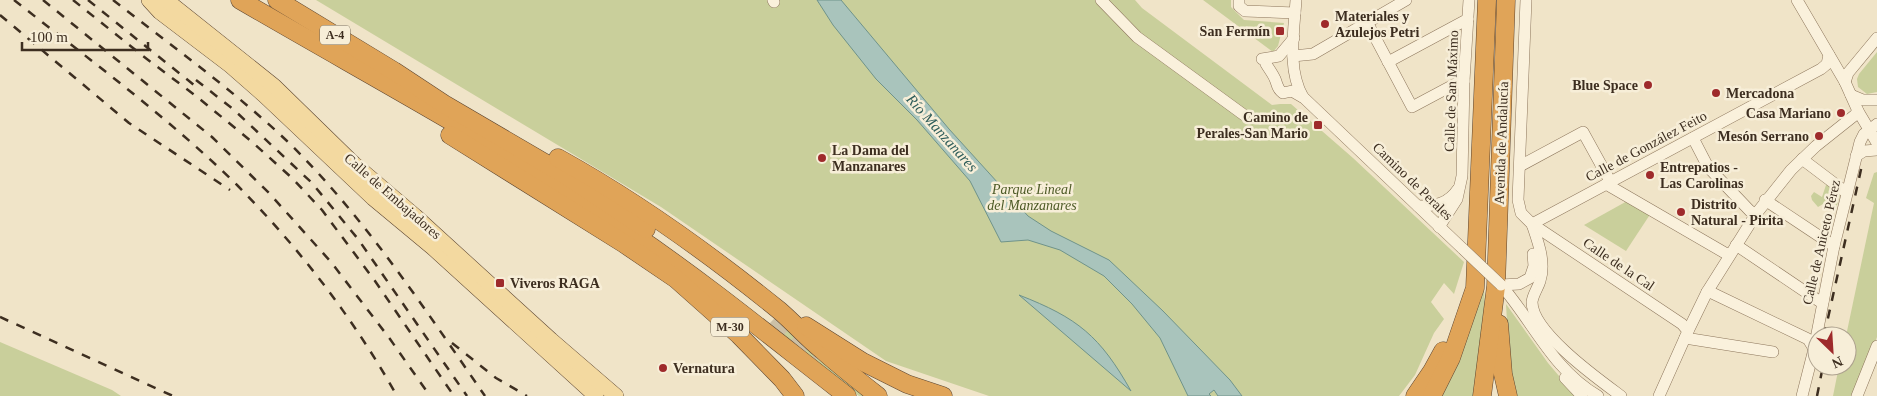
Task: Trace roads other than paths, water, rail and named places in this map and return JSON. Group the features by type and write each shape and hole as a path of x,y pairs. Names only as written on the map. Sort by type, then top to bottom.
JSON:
{"highway":[{"path":"240,0 418,101 632,234 706,286 846,396"},
{"name":"A-4","path":"276,0 394,71 441,93 582,171 697,248 776,317"},
{"path":"1477,0 1479,61 1484,78"},
{"name":"Avenida de Andalucía","path":"1470,248 1484,78 1487,0"},
{"name":"Avenida de Andalucía","path":"1498,285 1506,0"},
{"path":"295,32 407,108 623,242 724,333 780,396"},
{"name":"M-30","path":"623,242 676,279 739,335 782,379 795,396"},
{"path":"1415,396 1446,346 1467,290 1470,248"},
{"path":"1432,396 1451,358 1475,288 1470,248"},
{"path":"1482,396 1498,285"},
{"path":"1498,285 1503,374 1508,396"},
{"path":"776,317 878,396"},
{"path":"776,317 824,336 863,362 907,384 943,396"},
{"path":"804,362 808,374 837,396"}],"main road":[{"name":"Calle de Embajadores","path":"149,0 160,12 231,66 264,95 372,198 432,247 596,396"},
{"name":"Calle de Embajadores","path":"166,0 274,86 354,164 428,227 551,340 616,396"},
{"path":"519,326 531,329 547,343 551,340"}],"street":[{"path":"1101,0 1136,37 1244,115"},
{"path":"1239,0 1239,6 1245,11 1295,13"},
{"path":"1295,85 1293,58 1296,0"},
{"path":"1281,75 1293,58 1312,54 1406,0"},
{"name":"Calle de San Máximo","path":"1439,227 1454,207 1460,191 1469,0"},
{"path":"1498,285 1519,284 1530,278 1534,266 1532,224 1521,213 1518,200 1526,0"},
{"path":"1797,0 1831,62 1845,82 1858,111 1873,126 1877,143"},
{"path":"1388,62 1468,19"},
{"path":"1367,22 1412,107 1464,81"},
{"path":"1262,59 1279,56 1294,38"},
{"path":"1845,82 1852,68 1877,38"},
{"path":"1865,53 1877,43"},
{"path":"1831,62 1847,69 1852,68"},
{"name":"Calle de González Feito","path":"1532,224 1831,62"},
{"name":"Camino de Perales","path":"1295,85 1282,93 1276,85 1281,75 1289,73 1304,98 1439,227 1470,248 1498,285 1517,303 1546,347 1567,373 1598,396"},
{"path":"1851,95 1863,100 1877,100"},
{"path":"1659,396 1707,292 1756,214 1779,182 1816,146 1849,121 1858,111"},
{"name":"Calle de Aniceto Pérez","path":"1818,326 1834,246 1856,156 1861,138 1873,126"},
{"path":"1520,166 1583,132 1608,183 1725,254 1733,250"},
{"path":"1693,138 1708,167 1750,211 1756,214"},
{"path":"1856,156 1864,151 1877,150"},
{"path":"1802,159 1847,193"},
{"path":"1418,206 1440,205 1451,198 1461,183"},
{"path":"1766,200 1834,246"},
{"name":"Camino de Perales","path":"1532,224 1540,248 1542,270 1532,304 1540,321 1551,337 1573,358 1619,396"},
{"name":"Calle de la Cal","path":"1532,224 1682,324 1686,334"},
{"path":"1733,250 1819,301 1823,301"},
{"path":"1707,292 1807,339"},
{"path":"1686,334 1773,352"},
{"path":"1857,396 1877,346"},
{"name":"Camino de Perales","path":"1546,347 1591,382 1619,396"},
{"name":"Camino de Perales","path":"1546,347 1551,361 1582,396"},
{"name":"Calle de Aniceto Pérez","path":"1803,394 1807,376"}],"water":[{"name":"Río Manzanares","path":"817,0 841,0 949,129 1028,216 1051,231 1109,260 1163,311 1230,380 1242,396 1218,396 1214,390 1209,394 1211,396 1188,396 1160,338 1132,304 1104,276 1060,250 1028,240 1001,242 970,181 917,120 876,79 833,25"},
{"path":"1019,295 1057,312 1086,331 1109,356 1131,391"}],"tunnel":[{"path":"771,322 813,363"}],"railway":[{"path":"14,0 157,113 238,186 283,235 325,286 363,340 397,396"},
{"path":"43,0 212,137 269,193 331,262 390,339 430,396"},
{"path":"73,0 196,96 251,141 292,178 322,210 375,281 454,396"},
{"path":"88,0 199,89"},
{"path":"113,0 245,104 287,141 315,170 342,200 392,264 485,396"},
{"path":"0,15 129,123 230,190"},
{"path":"196,80 233,109 312,183 358,239 467,396"},
{"path":"1826,326 1862,165"},
{"path":"0,317 173,396"},
{"path":"452,343 496,378 527,396"},
{"path":"1817,396 1821,376"}],"place":[{"name":"Materiales y Azulejos Petri","path":"1325,24"},
{"name":"San Fermín","path":"1280,31"},
{"name":"Blue Space","path":"1648,85"},
{"name":"Mercadona","path":"1716,93"},
{"name":"Casa Mariano","path":"1841,113"},
{"name":"Camino de Perales-San Mario","path":"1318,125"},
{"name":"Mesón Serrano","path":"1819,136"},
{"name":"La Dama del Manzanares","path":"822,158"},
{"name":"Entrepatios - Las Carolinas","path":"1650,175"},
{"name":"Distrito Natural - Pirita","path":"1681,212"},
{"name":"Viveros RAGA","path":"500,283"},
{"name":"Vernatura","path":"663,368"}],"park label":[{"name":"Parque Lineal del Manzanares","path":"1032,197"}]}
